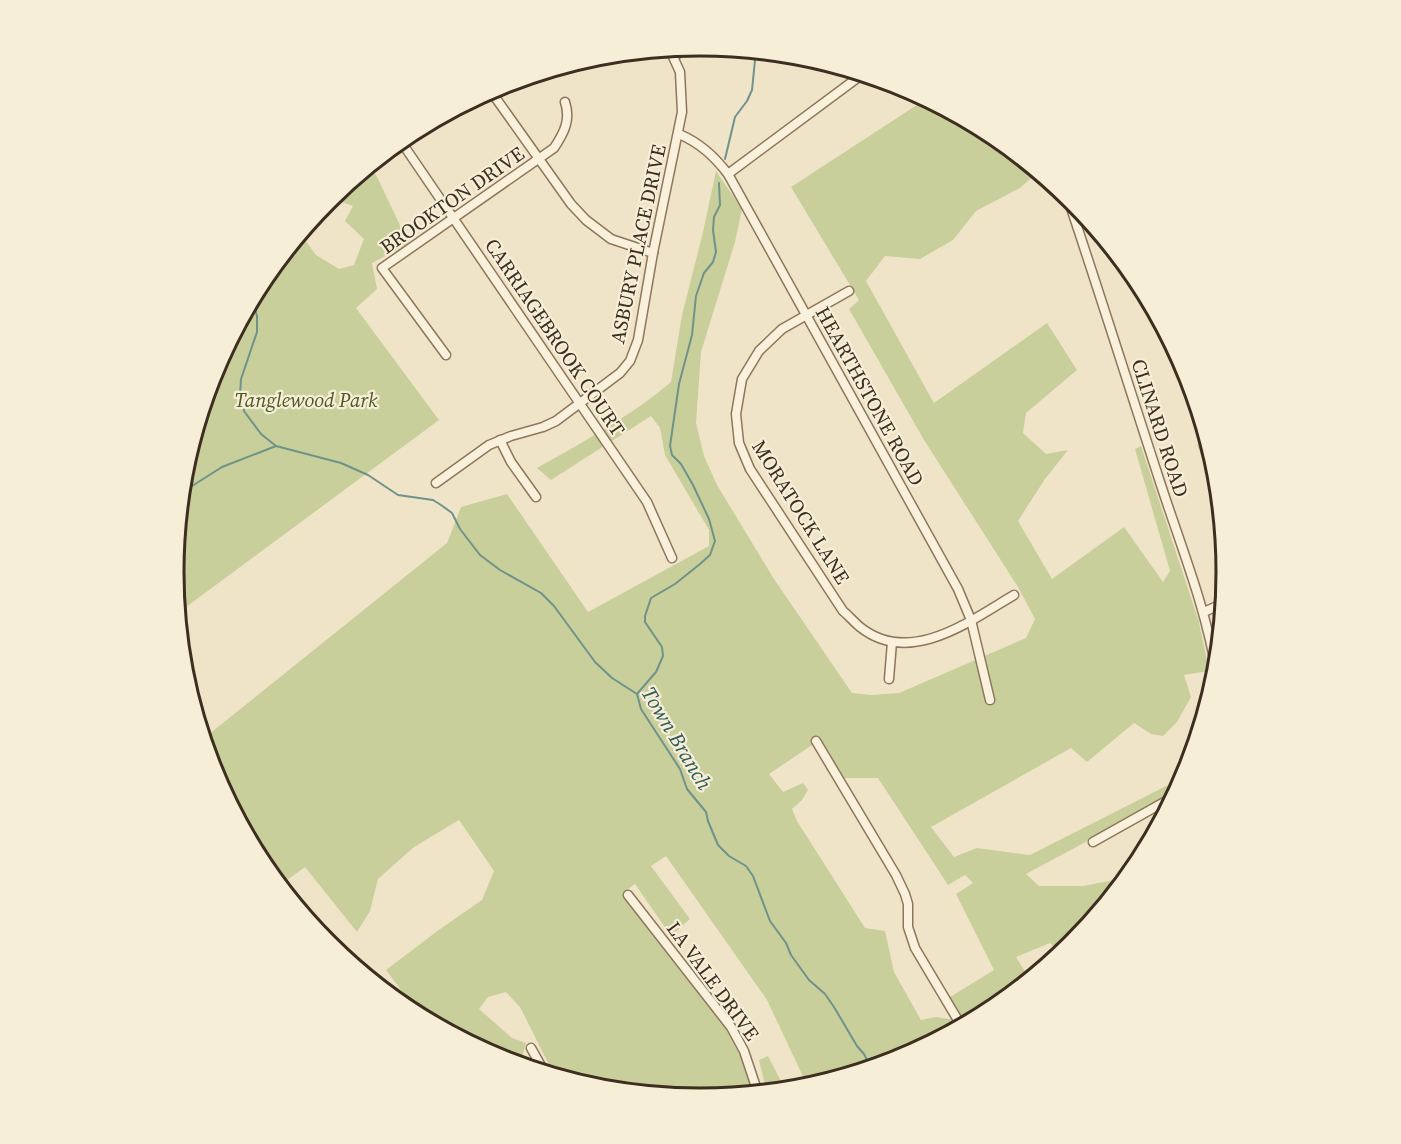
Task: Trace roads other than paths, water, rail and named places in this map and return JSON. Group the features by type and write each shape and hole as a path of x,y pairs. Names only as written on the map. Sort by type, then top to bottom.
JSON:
{"street":[{"name":"ASBURY PLACE DRIVE","path":"436,483 500,440 543,427 581,404 620,373 630,361 638,340 653,253 679,135 682,112 680,72 674,57"},
{"path":"728,174 856,80"},
{"path":"496,98 571,204 586,220 611,239 653,253"},
{"name":"BROOKTON DRIVE","path":"446,355 382,268 554,148 565,130 568,112 565,102"},
{"name":"HEARTHSTONE ROAD","path":"679,135 695,141 715,158 728,174 958,589 971,620 990,700"},
{"name":"CARRIAGEBROOK COURT","path":"406,148 647,502 672,558"},
{"name":"CLINARD ROAD","path":"1073,214 1204,612 1211,648"},
{"name":"MORATOCK LANE","path":"849,291 782,329 759,351 742,379 736,414 739,443 750,469 843,611 861,628 892,642 929,641 1014,595"},
{"path":"500,440 511,462 536,497"},
{"path":"1204,612 1216,607"},
{"path":"889,679 892,642"},
{"path":"816,741 896,875 908,904 908,927 915,948 958,1020"},
{"path":"1094,842 1162,803"},
{"name":"LA VALE DRIVE","path":"628,895 731,1027 744,1051 755,1085"},
{"path":"531,1048 539,1063"}],"waterway":[{"path":"725,159 735,117 752,90 755,59"},
{"path":"637,694 656,672 663,656 662,647 645,622 651,598 675,584 700,564 710,555 715,541 709,519 693,485 681,464 672,455 670,446 679,384 692,335 696,296 704,273 713,262 716,252 713,230 714,217 720,205 719,183"},
{"name":"Town Branch","path":"255,310 257,332 241,379 240,396 244,411 261,434 276,446 341,463 368,475 398,495 433,500 452,513 460,529 480,555 500,570 541,593 554,606 595,662 612,678 637,694 641,709 680,769 687,789 706,812 718,845 729,856 746,866 753,876 770,921 786,943 791,955 809,980 825,994 867,1061"},
{"path":"191,486 222,467 276,446"}],"park label":[{"name":"Tanglewood Park","path":"306,400"}]}
